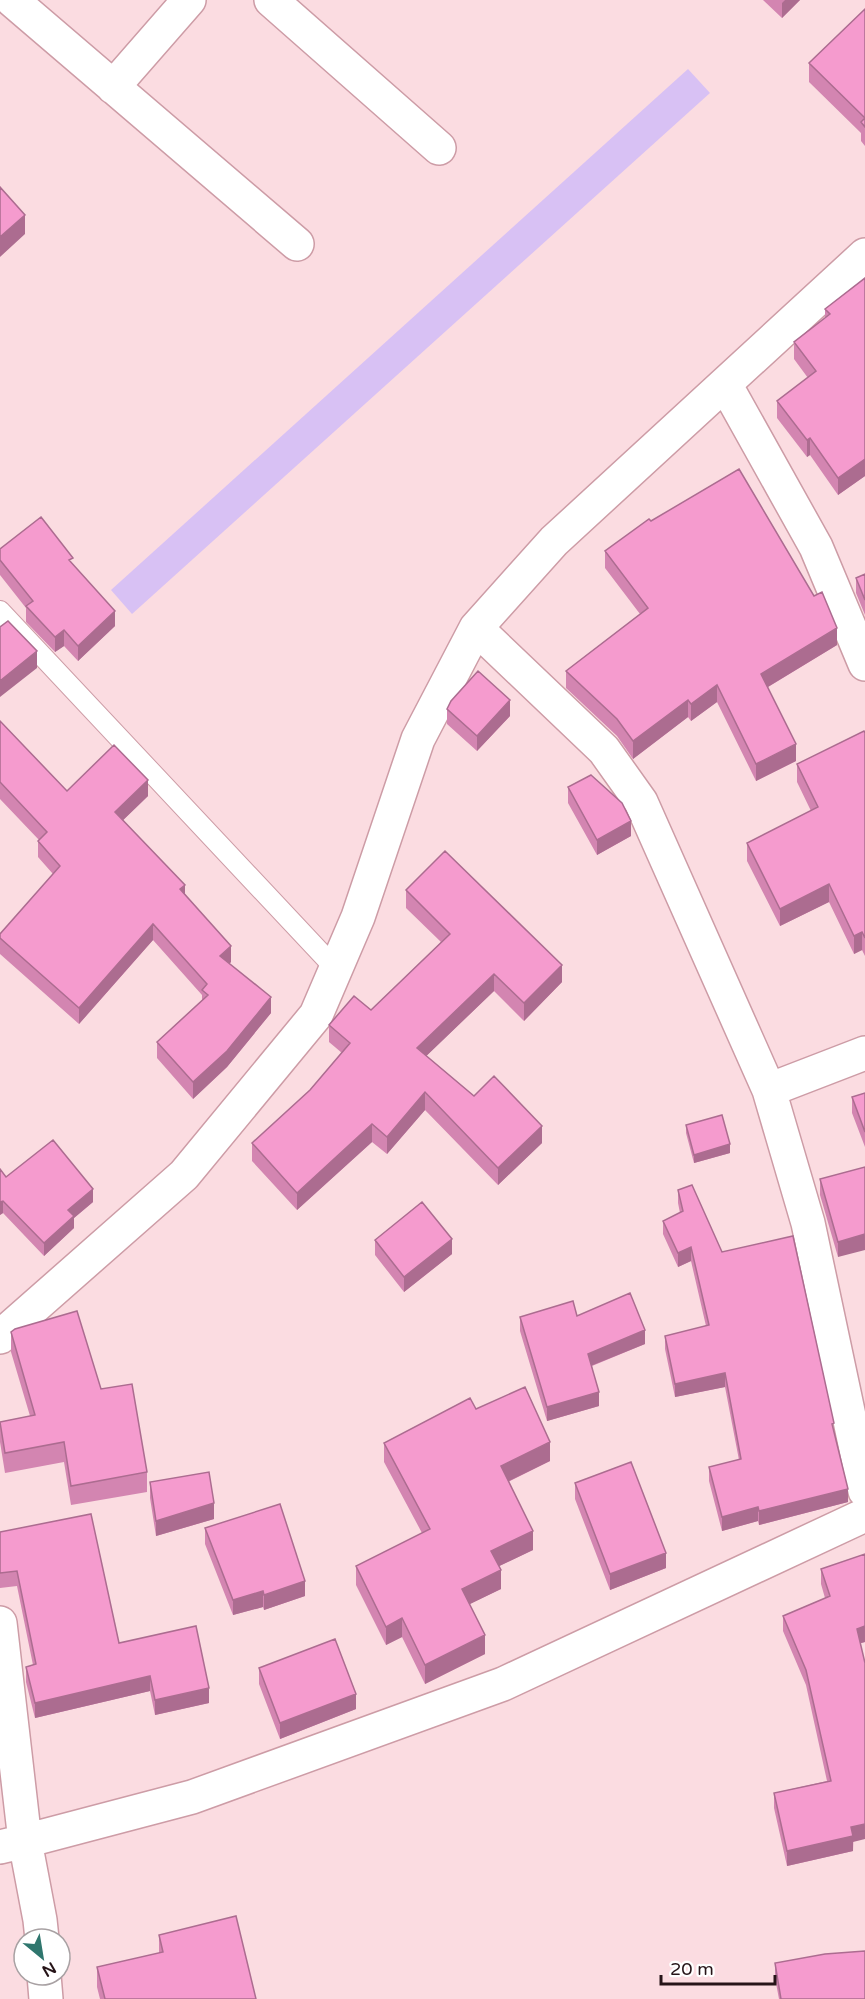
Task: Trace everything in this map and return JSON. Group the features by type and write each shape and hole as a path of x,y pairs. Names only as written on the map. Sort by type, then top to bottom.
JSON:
{"street":[{"path":"12,0 297,244"},
{"path":"113,87 189,0"},
{"path":"271,0 439,148"},
{"path":"0,1337 184,1175 316,1015 357,917 417,739 476,628 554,541 865,255"},
{"path":"725,384 816,547 865,664"},
{"path":"476,628 604,750 641,802 769,1090 808,1223 865,1491"},
{"path":"769,1090 865,1053"},
{"path":"12,1844 192,1797 503,1684 865,1515"},
{"path":"0,1623 12,1844 41,1927"}],"lane":[{"path":"0,611 335,968"}],"shaded area":[{"path":"688,69 710,93 132,614 111,590"}],"building":[{"path":"865,9 865,118 809,63"},
{"path":"0,187 25,215 0,237"},
{"path":"865,278 865,459 838,478 810,438 807,440 777,401 816,371 794,342 830,314 825,309"},
{"path":"739,469 814,596 822,592 837,628 761,674 796,744 756,764 717,685 691,704 688,700 633,741 617,719 566,671 648,608 605,551 649,519 651,521"},
{"path":"41,517 73,558 69,560 115,611 78,646 64,630 55,637 26,606 33,601 0,560 0,549"},
{"path":"865,574 865,600 856,578"},
{"path":"8,621 37,651 0,681 0,627"},
{"path":"478,671 510,700 477,736 447,709 451,701"},
{"path":"0,721 67,791 114,745 148,780 115,812 185,885 180,889 231,946 220,956 271,997 227,1051 193,1082 157,1042 208,995 202,990 207,984 153,924 79,1008 0,938 0,934 60,866 38,841 47,832 0,782"},
{"path":"864,731 865,938 862,932 854,936 829,884 780,909 747,843 818,807 797,764"},
{"path":"591,775 622,803 631,821 597,840 568,787"},
{"path":"445,851 562,965 524,1003 494,974 417,1048 474,1096 494,1076 542,1126 498,1168 425,1092 387,1137 372,1124 297,1193 252,1143 310,1090 350,1043 329,1025 354,996 371,1010 450,934 406,890"},
{"path":"865,1093 865,1132 852,1097"},
{"path":"722,1115 730,1144 694,1155 686,1125"},
{"path":"53,1140 93,1189 68,1210 74,1216 44,1243 3,1201 0,1202 0,1169 6,1177"},
{"path":"865,1167 865,1234 838,1242 820,1179"},
{"path":"692,1185 722,1252 793,1236 834,1423 832,1424 848,1489 759,1511 758,1507 722,1517 709,1467 741,1459 725,1373 675,1384 665,1336 709,1325 691,1247 678,1253 663,1221 683,1211 678,1190"},
{"path":"422,1202 452,1239 404,1277 375,1240"},
{"path":"630,1293 645,1330 588,1354 599,1392 547,1407 520,1317 573,1301 577,1316"},
{"path":"77,1311 101,1389 132,1384 147,1472 71,1486 64,1442 5,1453 0,1422 35,1415 11,1332"},
{"path":"525,1387 550,1442 501,1466 533,1531 491,1551 501,1570 462,1589 485,1635 425,1665 402,1618 386,1627 356,1566 430,1529 384,1443 470,1398 476,1409"},
{"path":"631,1462 666,1553 610,1574 575,1483"},
{"path":"209,1472 214,1503 156,1521 150,1482"},
{"path":"280,1504 305,1581 264,1595 263,1591 233,1600 205,1528"},
{"path":"91,1514 119,1643 196,1626 209,1688 155,1700 150,1676 35,1703 26,1667 36,1664 17,1571 0,1573 0,1532"},
{"path":"865,1554 865,1626 857,1629 865,1663 865,1824 851,1827 853,1836 787,1851 774,1793 831,1781 806,1670 783,1616 830,1596 821,1569"},
{"path":"335,1639 356,1694 280,1723 259,1668"},
{"path":"236,1916 256,1999 105,1999 97,1967 163,1952 159,1935"},
{"path":"865,1951 865,1999 781,1999 775,1963 825,1954"}]}
